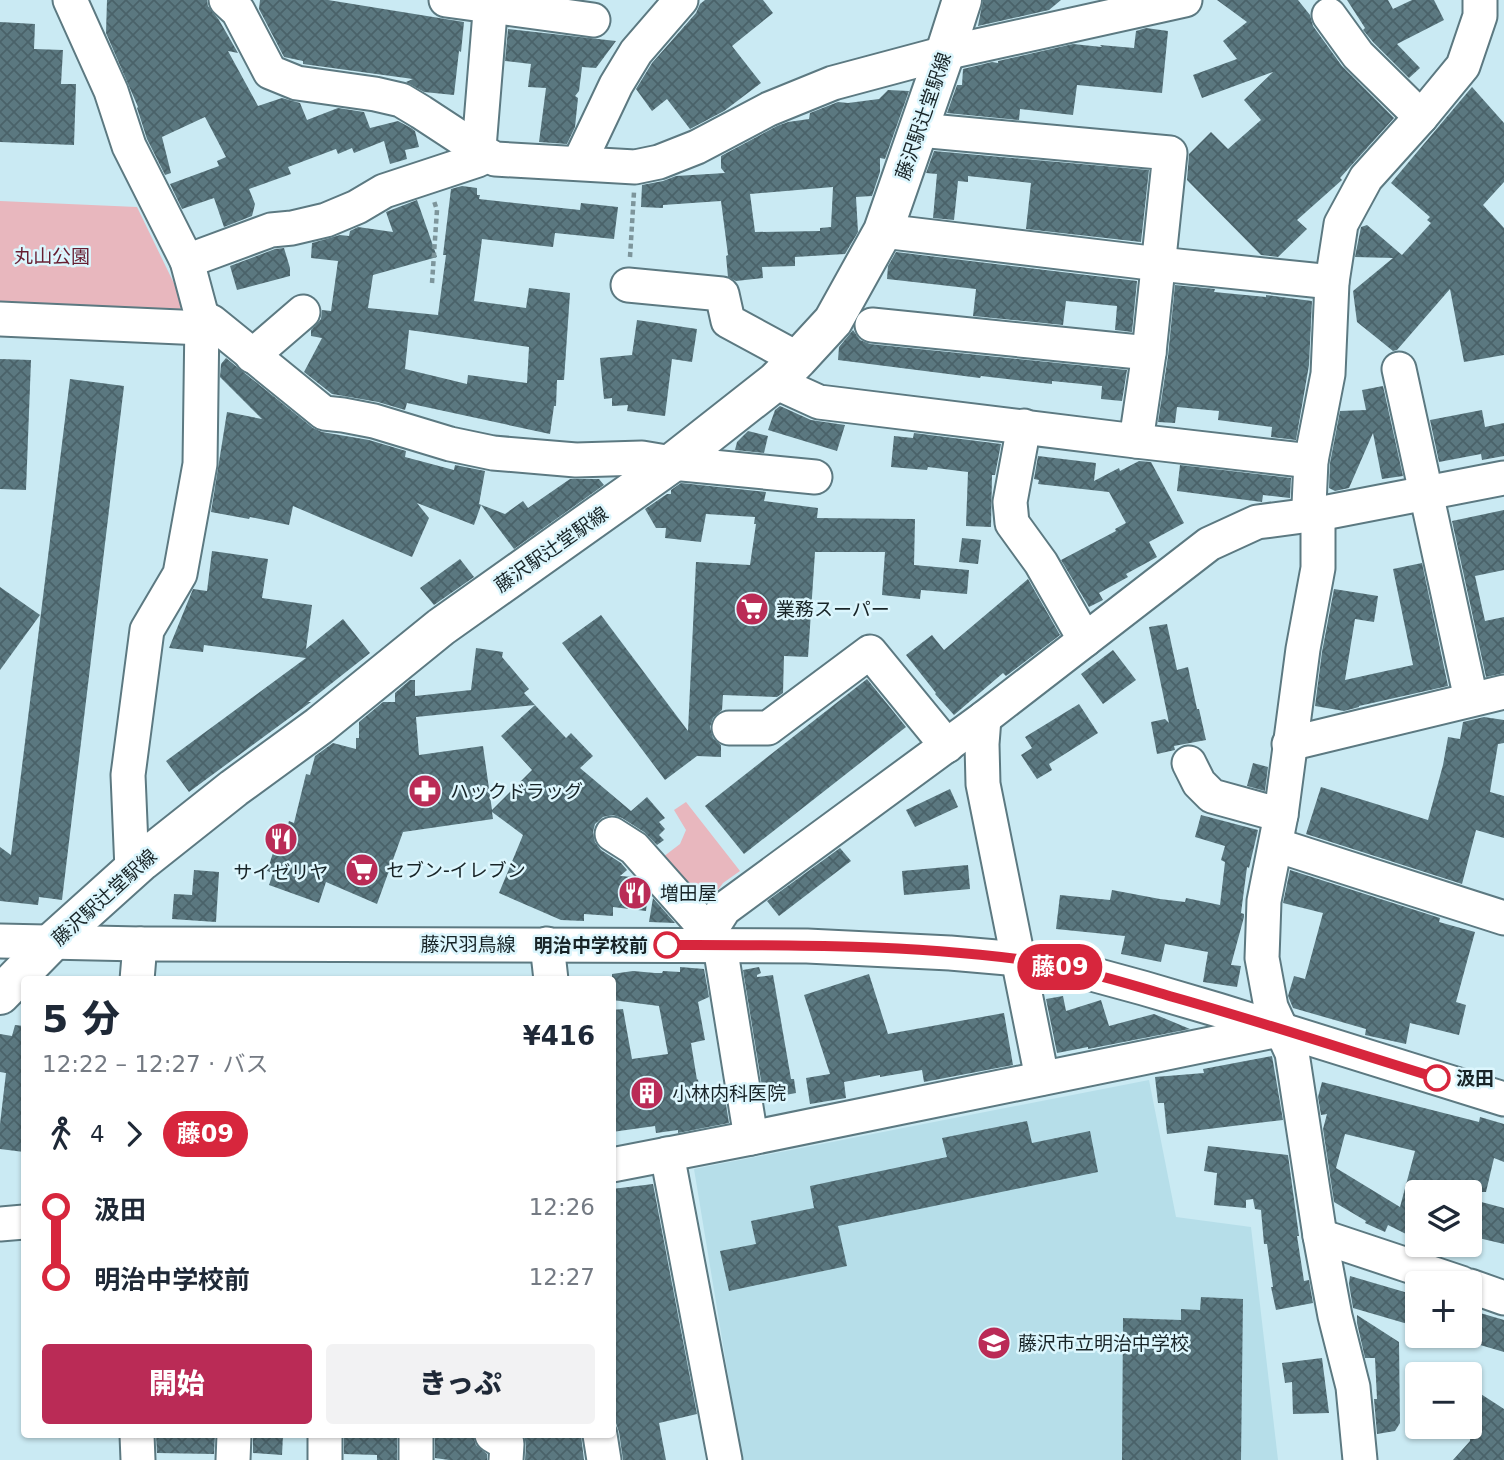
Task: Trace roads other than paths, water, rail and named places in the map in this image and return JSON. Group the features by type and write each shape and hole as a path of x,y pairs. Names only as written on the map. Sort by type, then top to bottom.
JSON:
{"main road":[{"name":"藤沢駅辻堂駅線","path":"0,995 52,942 132,870 234,788 319,726 441,627 672,463 786,371 833,321 883,231 962,0"}],"street":[{"path":"70,0 111,91 129,146 187,261 203,323 200,464 180,574 148,630 128,775 132,870"},
{"path":"226,0 238,11 270,72 297,83 401,100 495,159 635,167 659,162 697,147 769,109 833,83 945,52 1185,0"},
{"path":"446,0 491,3 593,20"},
{"path":"579,163 616,85 636,52 681,0"},
{"path":"1360,1460 1353,1387 1335,1316 1320,1236 1292,1053 1271,1007 1262,958 1264,901 1278,830 1303,649 1318,568 1318,514 1309,505 1311,460 1328,374 1332,282 1341,224 1366,178 1463,66 1480,16 1480,0"},
{"path":"187,261 271,230 326,220 357,207 384,191 478,160 491,3"},
{"path":"1329,15 1358,55 1421,117"},
{"path":"919,130 1170,153 1149,353 1136,441"},
{"path":"883,231 1332,282"},
{"path":"628,285 722,294 728,321 819,402 1311,460"},
{"path":"252,356 303,312"},
{"path":"0,319 212,322 324,413 374,421 450,444 492,453 576,460 642,458 815,477"},
{"path":"872,325 1149,353"},
{"path":"1399,369 1471,699"},
{"path":"1024,426 1010,502 1012,523 1041,563 1085,640"},
{"path":"711,940 724,909 947,746 1209,544 1257,522 1318,514 1504,478"},
{"path":"729,728 768,729 870,652 947,746"},
{"path":"1289,744 1504,692"},
{"path":"984,718 983,784 1042,1078"},
{"path":"1189,764 1199,783 1212,796 1278,830 1504,918"},
{"path":"612,834 634,848 698,920 711,940 751,1138"},
{"name":"藤沢羽鳥線","path":"0,941 140,944 547,944 711,940 1019,959 1077,970 1205,1006 1504,1098"},
{"path":"137,976 140,944"},
{"path":"547,944 551,976"},
{"path":"616,1164 1281,1030"},
{"path":"667,1154 724,1460"},
{"path":"0,1224 21,1222"},
{"path":"1320,1236 1425,1271"},
{"path":"1482,1290 1504,1298"},
{"path":"137,1438 138,1460"},
{"path":"233,1460 234,1438"},
{"path":"325,1438 325,1460"},
{"path":"416,1438 416,1460"},
{"path":"497,1438 507,1444 506,1460"},
{"path":"600,1438 604,1460"}],"place":[{"name":"業務スーパー","path":"752,609"},
{"name":"ハックドラッグ","path":"425,791"},
{"name":"サイゼリヤ","path":"281,839"},
{"name":"セブン-イレブン","path":"362,870"},
{"name":"増田屋","path":"635,893"},
{"name":"明治中学校前","path":"667,945"},
{"name":"汲田","path":"1437,1078"},
{"name":"小林内科医院","path":"647,1093"},
{"name":"藤沢市立明治中学校","path":"994,1343"}],"park label":[{"name":"丸山公園","path":"52,256"}]}
